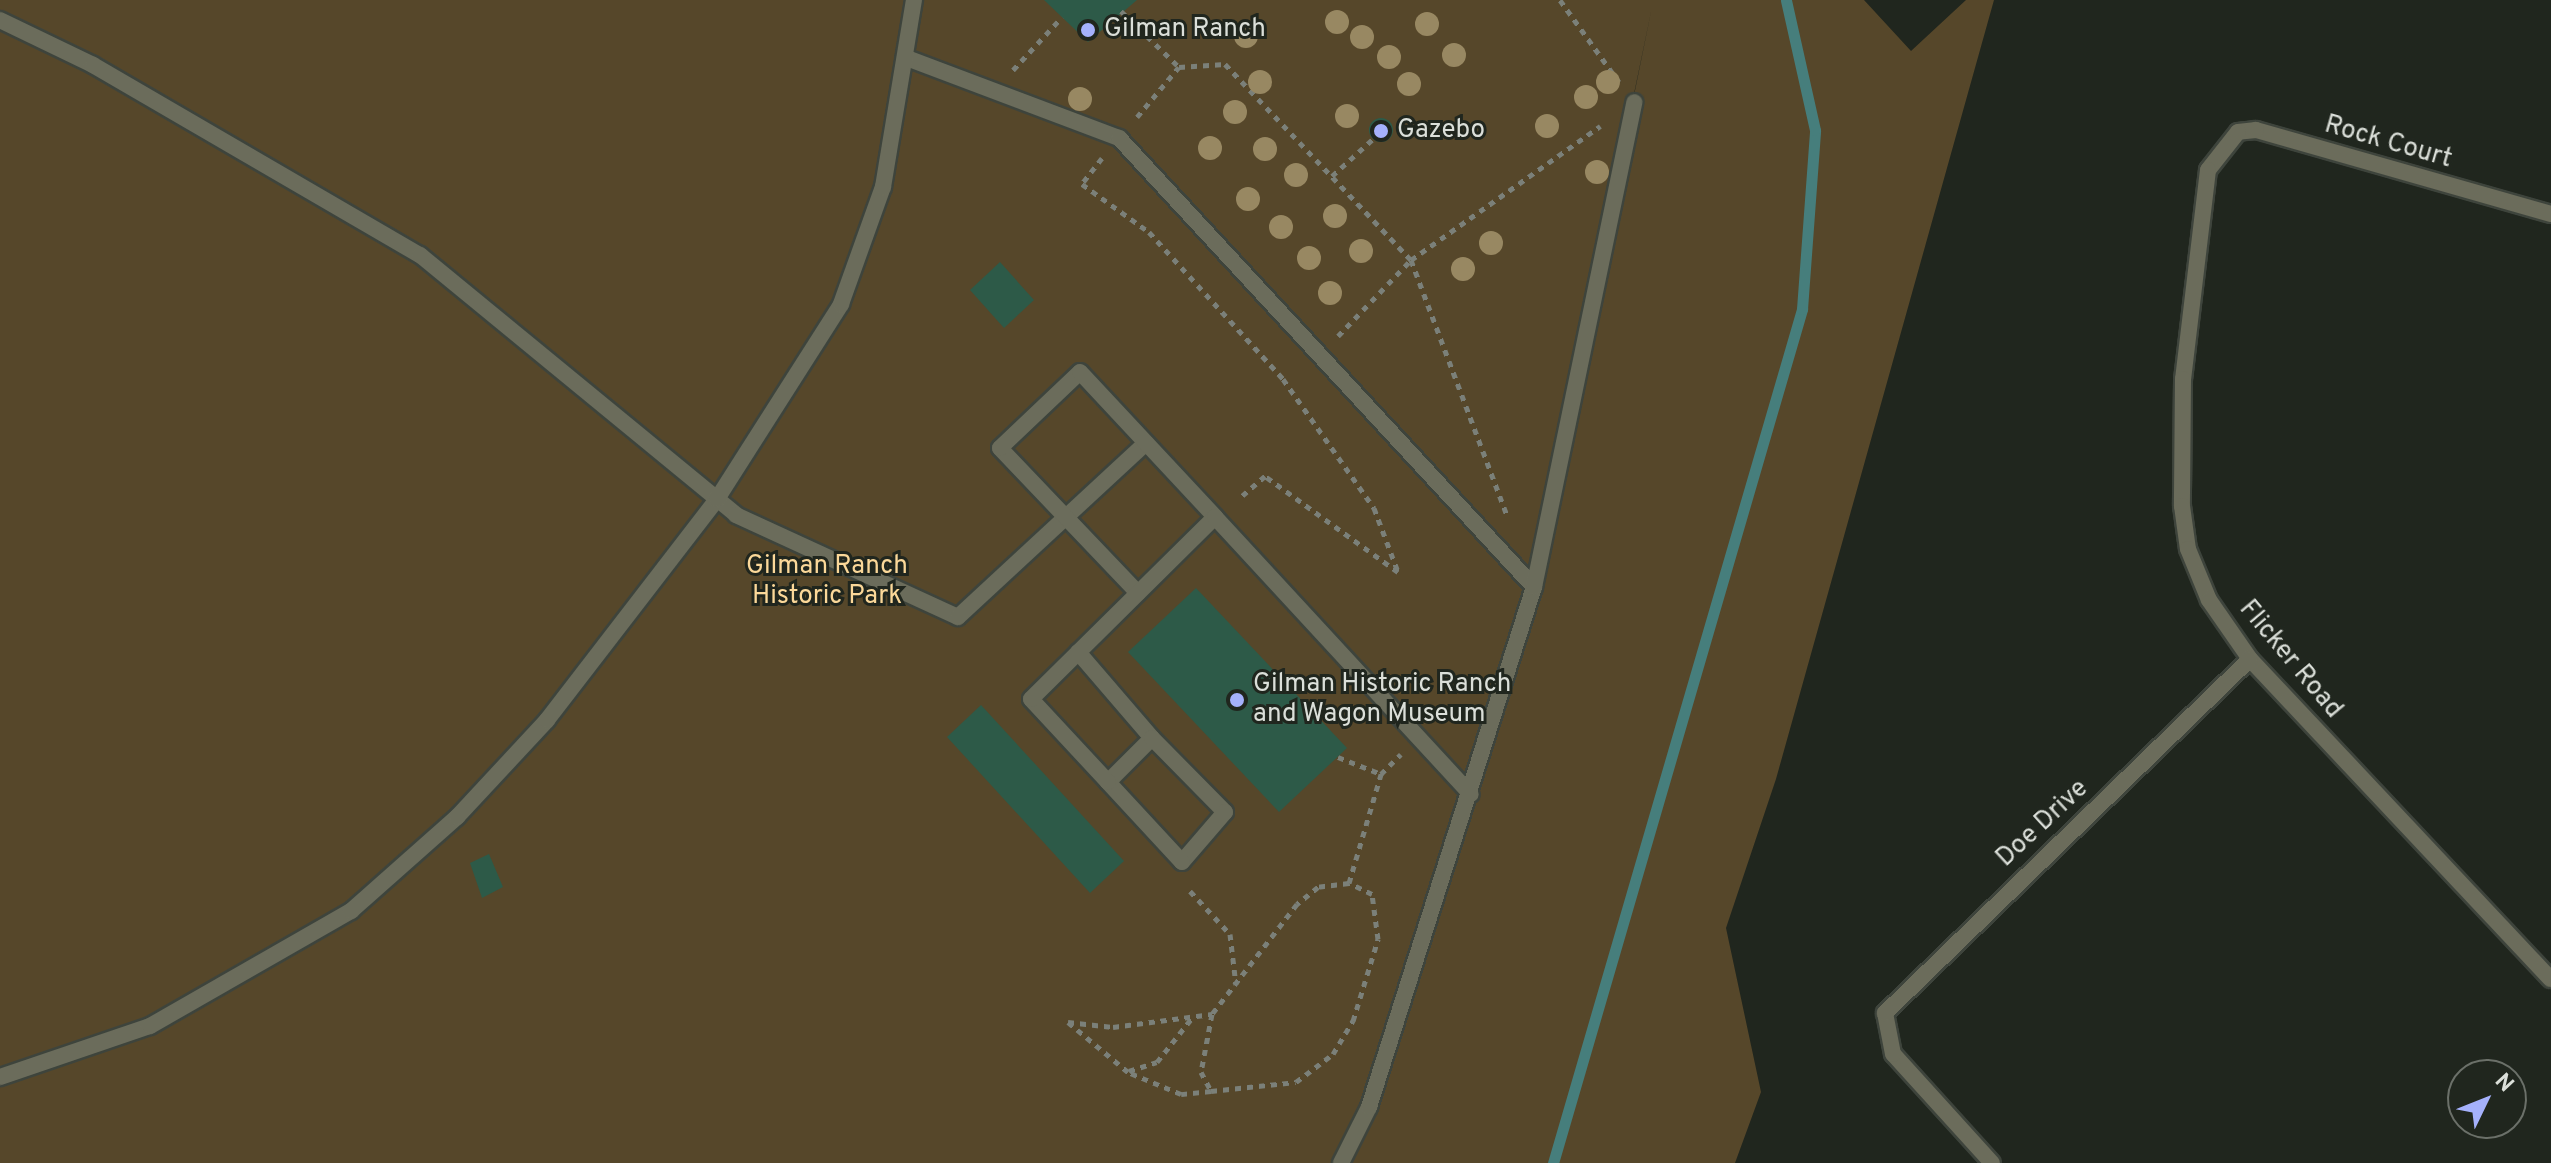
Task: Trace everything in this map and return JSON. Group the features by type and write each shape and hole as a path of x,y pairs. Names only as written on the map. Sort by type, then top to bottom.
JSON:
{"street":[{"path":"0,1077 150,1026 351,911 457,817 547,720 717,499 841,304 883,187 907,58 914,0"},
{"path":"0,20 93,65 420,255 736,515 958,617 1068,520 1146,443"},
{"path":"907,58 996,88 1119,138 1534,587"},
{"path":"1341,1163 1369,1107 1471,794 1534,587 1634,102"},
{"name":"Rock Court","path":"2218,151 2238,132 2256,130 2551,214"},
{"name":"Flicker Road","path":"2218,151 2208,170 2183,379 2182,506 2188,549 2209,600 2250,659 2551,979"},
{"path":"1138,593 1000,448 1080,372 1471,794"},
{"path":"1078,652 1152,738 1225,812 1182,862 1031,699 1078,652 1215,517"},
{"name":"Doe Drive","path":"1992,1163 1893,1054 1886,1031 1892,1000 2250,659"},
{"path":"1108,782 1152,738"}],"path":[{"path":"1320,354 1411,260 1634,102 1560,0"},
{"path":"1121,11 1179,67"},
{"path":"996,88 1062,17"},
{"path":"1239,499 1265,476 1398,572 1374,508 1283,379 1149,232 1082,184 1179,67 1225,64 1411,260 1512,528"},
{"path":"1332,176 1375,137"},
{"path":"1349,883 1381,774 1418,737"},
{"path":"1338,757 1381,774"},
{"path":"1211,1091 1201,1072 1212,1014 1237,988 1297,904 1318,887 1349,883 1372,894 1378,939 1353,1021 1333,1054 1296,1082 1211,1091 1181,1094 1128,1072 1068,1022 1113,1027 1212,1014"},
{"path":"1190,891 1230,934 1237,988"},
{"path":"1128,1072 1157,1062 1192,1017"}],"green space":[{"name":"Gilman Ranch Historic Park","path":"0,0 1864,0 1911,51 1966,0 1994,0 1776,779 1726,928 1761,1092 1735,1163 0,1163","holes":["1652,7 1534,587 1369,1106 1359,1105 1533,580"]}],"building":[{"name":"Gilman Ranch","path":"1044,0 1137,0 1088,42"},
{"name":"Gazebo","path":"1381,118 1390,121 1393,130 1390,139 1381,142 1372,139 1369,130 1372,121"},
{"path":"1000,262 1034,300 1004,328 970,290"},
{"name":"Gilman Historic Ranch and Wagon Museum","path":"1196,588 1347,748 1279,812 1128,652"},
{"path":"981,705 1124,861 1090,893 947,737"},
{"path":"489,854 503,887 482,898 470,863"}],"waterway":[{"path":"1553,1163 1802,309 1815,130 1786,0"}],"place":[{"name":"Gilman Ranch","path":"1088,30"},
{"name":"Gazebo","path":"1381,131"},
{"name":"Gilman Historic Ranch and Wagon Museum","path":"1237,700"}]}
